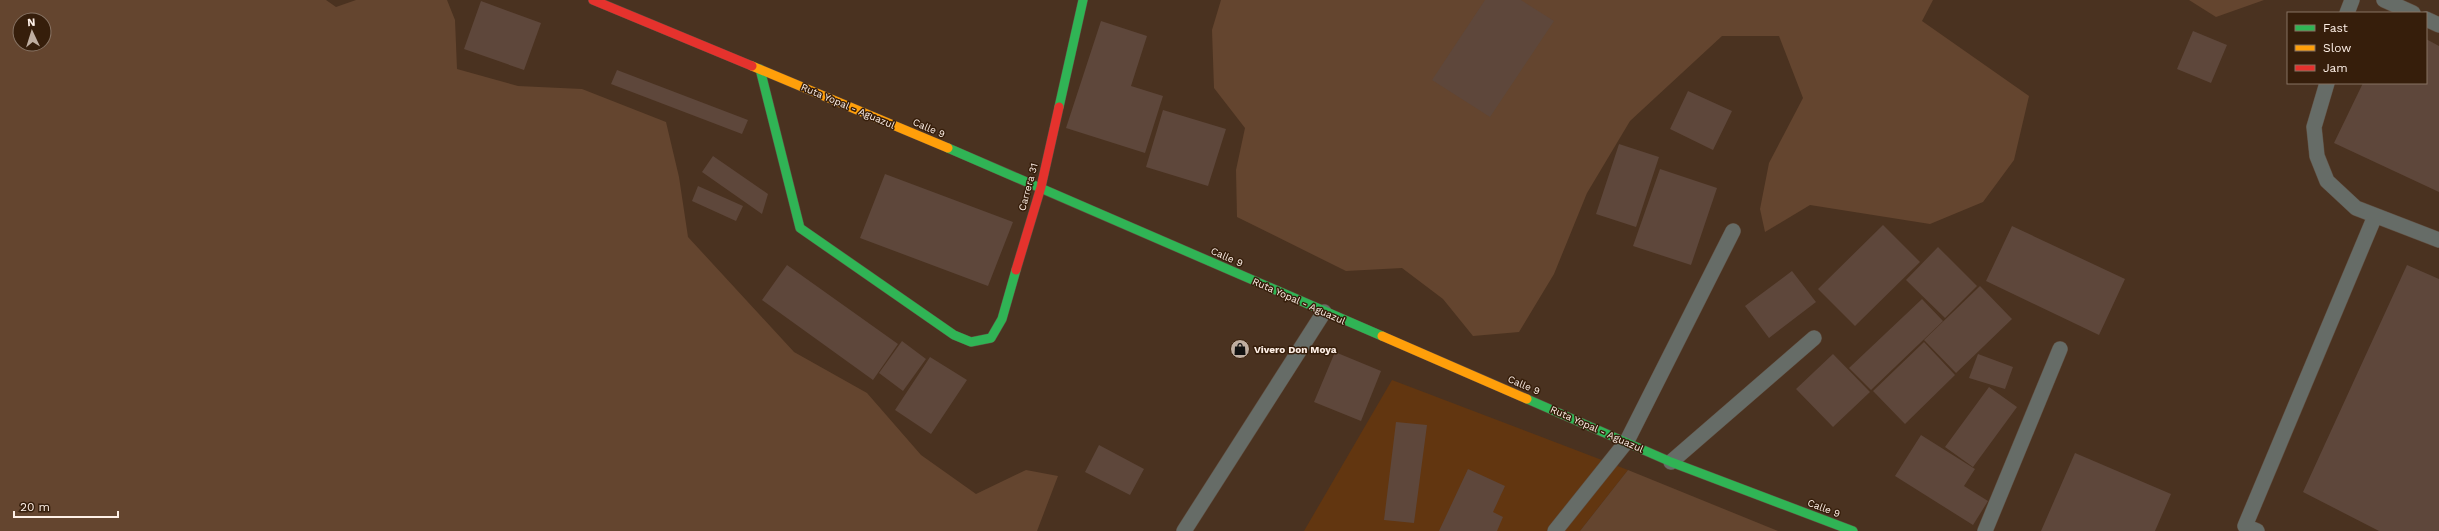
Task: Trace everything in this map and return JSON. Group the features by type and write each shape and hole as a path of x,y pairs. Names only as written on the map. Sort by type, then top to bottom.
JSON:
{"street":[{"name":"Carrera 31","path":"760,69 800,228 954,335 971,342 991,338 1002,319 1041,187 1083,0"}],"lane":[{"name":"Ruta Yopal - Aguazul","path":"593,0 1041,187 1324,312 1627,441 1671,462 1853,531"},
{"path":"2347,12 2352,0"},
{"path":"2384,0 2411,12"},
{"path":"2427,19 2439,25"},
{"path":"2326,84 2314,127 2317,156 2327,181 2356,208 2439,240"},
{"path":"2257,531 2245,526 2375,216"},
{"path":"1555,531 1627,441 1733,231"},
{"path":"1184,531 1324,312"},
{"path":"1671,462 1814,338"},
{"path":"1986,531 2060,349"}],"shaded area":[{"path":"0,0 326,0 336,7 356,0 447,0 455,20 457,69 518,86 582,89 666,122 679,177 688,237 794,352 867,393 921,455 976,494 1026,470 1058,476 1037,531 0,531"},
{"path":"1221,0 1933,0 1922,21 2029,96 2014,160 1983,202 1930,224 1810,205 1765,232 1760,209 1769,163 1803,98 1779,36 1722,36 1630,121 1587,193 1554,274 1519,332 1473,336 1443,299 1402,268 1346,271 1237,217 1236,170 1245,128 1214,88 1212,30"},
{"path":"2189,0 2264,0 2216,17"},
{"path":"1392,380 1628,470 1580,531 1304,531"},
{"path":"1628,470 1778,531 1580,531"}],"building":[{"path":"1485,0 1521,0 1554,21 1490,117 1432,80"},
{"path":"481,1 541,23 524,70 464,49"},
{"path":"1101,21 1147,36 1131,86 1163,96 1145,153 1066,128"},
{"path":"2193,31 2227,45 2211,83 2177,69"},
{"path":"2427,40 2439,46 2439,192 2334,143 2363,84 2427,84"},
{"path":"617,70 748,120 742,134 611,84"},
{"path":"1688,91 1732,111 1713,150 1670,129"},
{"path":"1163,110 1226,129 1208,186 1146,167"},
{"path":"1619,144 1659,157 1636,227 1596,214"},
{"path":"713,156 768,194 762,214 702,172"},
{"path":"1660,169 1717,188 1691,265 1633,246"},
{"path":"885,174 1013,222 988,286 860,238"},
{"path":"698,186 743,206 736,221 692,201"},
{"path":"1883,225 1920,262 1855,326 1818,289"},
{"path":"2012,226 2125,279 2099,335 1986,281"},
{"path":"1938,247 1977,286 1945,318 1906,280"},
{"path":"787,265 898,344 873,380 762,300"},
{"path":"2407,265 2439,279 2439,531 2379,531 2303,492"},
{"path":"1792,271 1816,302 1769,338 1745,306"},
{"path":"1980,286 2012,319 1956,373 1924,340"},
{"path":"1922,299 1943,321 1871,390 1849,368"},
{"path":"902,341 926,359 903,391 879,373"},
{"path":"1924,342 1955,375 1905,424 1873,391"},
{"path":"1335,352 1381,371 1361,421 1314,402"},
{"path":"1833,354 1870,392 1833,427 1796,389"},
{"path":"1978,354 2013,367 2005,389 1969,378"},
{"path":"930,357 967,380 931,434 895,410"},
{"path":"1989,387 2017,407 1973,467 1945,447"},
{"path":"1396,422 1427,425 1414,523 1384,520"},
{"path":"1921,435 1975,469 1964,486 1988,501 1973,525 1895,476"},
{"path":"1099,445 1144,469 1130,495 1085,472"},
{"path":"2075,453 2171,494 2155,531 2041,531"},
{"path":"1468,469 1505,486 1493,512 1503,517 1497,531 1439,531"}],"traffic: fast":[{"path":"1059,107 1083,0"},
{"path":"760,69 800,228 954,335 971,342 991,338 1002,319 1016,270"},
{"path":"948,148 1382,336"},
{"path":"1527,399 1671,462 1853,531"}],"traffic: slow":[{"path":"752,66 948,148"},
{"path":"1382,336 1527,399"}],"traffic: jam":[{"path":"593,0 752,66"},
{"path":"1016,270 1041,187 1059,107"}],"place":[{"name":"Vivero Don Moya","path":"1240,349"}]}
